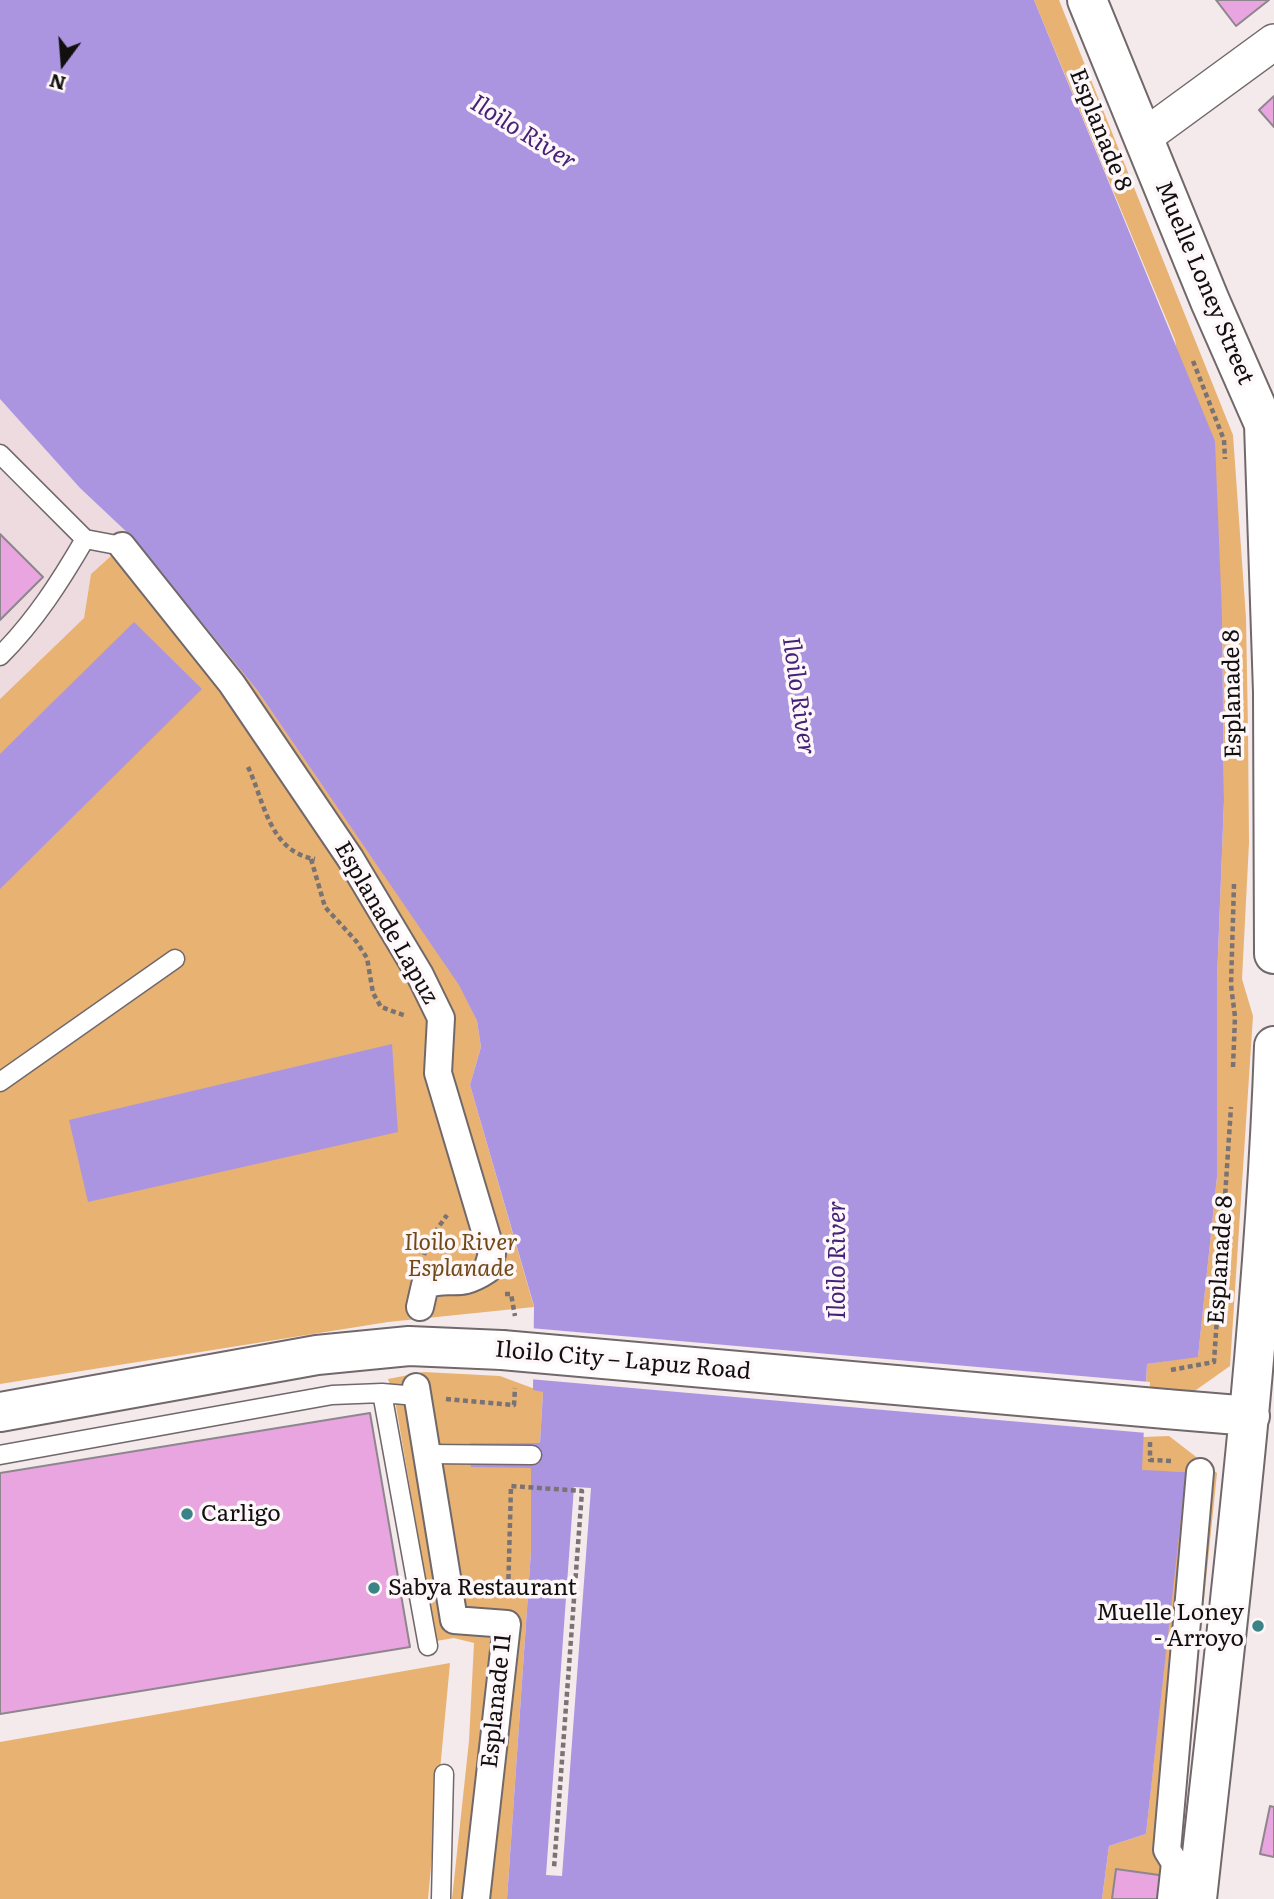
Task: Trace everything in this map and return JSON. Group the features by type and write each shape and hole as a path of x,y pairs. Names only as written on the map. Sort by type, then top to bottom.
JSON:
{"main road":[{"name":"Muelle Loney Street","path":"1087,0 1264,424 1273,744 1274,954"},
{"path":"1197,1899 1271,1199 1274,1046"},
{"name":"Iloilo City – Lapuz Road","path":"0,1412 317,1355 410,1346 511,1351 1250,1416"}],"street":[{"path":"1144,137 1274,42"},
{"name":"Esplanade Lapuz","path":"122,547 232,684 302,785 420,975 441,1018 438,1073 492,1254 487,1270 474,1279 458,1284 437,1280 425,1285 419,1307"},
{"name":"Esplanade 11","path":"417,1391 454,1620 507,1624 476,1899"},
{"path":"1171,1899 1175,1863 1167,1850 1200,1472"}],"lane":[{"path":"0,454 54,511 85,539 122,547"},
{"path":"0,656 24,632 55,591 85,539"},
{"path":"0,1082 175,959"},
{"path":"0,1455 332,1395 417,1391"},
{"path":"383,1393 428,1646"},
{"path":"427,1454 532,1455"},
{"path":"441,1899 444,1774"}],"path":[{"path":"1188,349 1224,440 1226,467"},
{"path":"310,859 325,907 356,941 367,958 373,993 381,1007 401,1016 441,1018"},
{"path":"1233,1077 1235,1017 1231,985 1234,876"},
{"name":"Esplanade 8","path":"1166,1371 1214,1362 1232,1103"},
{"path":"417,1391 514,1405 512,1294"},
{"path":"507,1624 511,1486 582,1491 554,1868"}],"shaded area":[{"path":"0,399 80,488 132,537 91,574 84,618 0,699"}],"green space":[{"path":"1034,0 1059,0 1233,435 1246,618 1248,731 1249,843 1242,979 1253,1016 1230,1366 1189,1395 1146,1386 1147,1364 1198,1356 1217,1177 1217,980 1224,801 1222,616 1175,340"},
{"name":"Iloilo River Esplanade","path":"132,537 257,690 460,985 477,1021 481,1047 470,1085 534,1307 388,1322 0,1384 0,699 84,618 91,574"},
{"path":"424,1372 500,1376 543,1392 540,1443 470,1444 531,1468 531,1551 507,1899 452,1899 469,1741 474,1643 454,1638 436,1641 395,1400 388,1379"},
{"path":"1169,1436 1217,1473 1179,1842 1191,1862 1186,1899 1102,1899 1109,1846 1146,1834 1185,1472 1141,1471 1143,1437"},
{"path":"450,1663 428,1899 0,1899 0,1742"}],"water":[{"name":"Iloilo River","path":"0,0 1034,0 1215,441 1222,616 1224,801 1217,980 1217,1177 1198,1357 1147,1364 1142,1470 1186,1472 1146,1834 1109,1846 1102,1899 507,1899 531,1551 531,1468 471,1467 470,1443 540,1443 543,1392 533,1390 534,1306 470,1085 481,1047 477,1021 459,985 257,690 132,537 80,488 0,399"},
{"path":"134,622 202,689 0,889 0,754"},
{"path":"392,1044 398,1132 88,1202 69,1120"}],"pier":[{"path":"530,1328 1150,1382 1147,1433 529,1379"},
{"path":"574,1487 591,1488 562,1876 546,1875"}],"building":[{"path":"1216,0 1269,0 1236,26"},
{"path":"1274,96 1274,127 1259,110"},
{"path":"0,534 43,577 0,620"},
{"path":"370,1413 410,1647 0,1714 0,1473"},
{"path":"1270,1806 1274,1807 1274,1857 1260,1854"},
{"path":"1116,1869 1166,1876 1164,1899 1112,1899"}],"place":[{"name":"Carligo","path":"187,1514"},
{"name":"Sabya Restaurant","path":"374,1588"},
{"name":"Muelle Loney - Arroyo","path":"1258,1626"}]}
